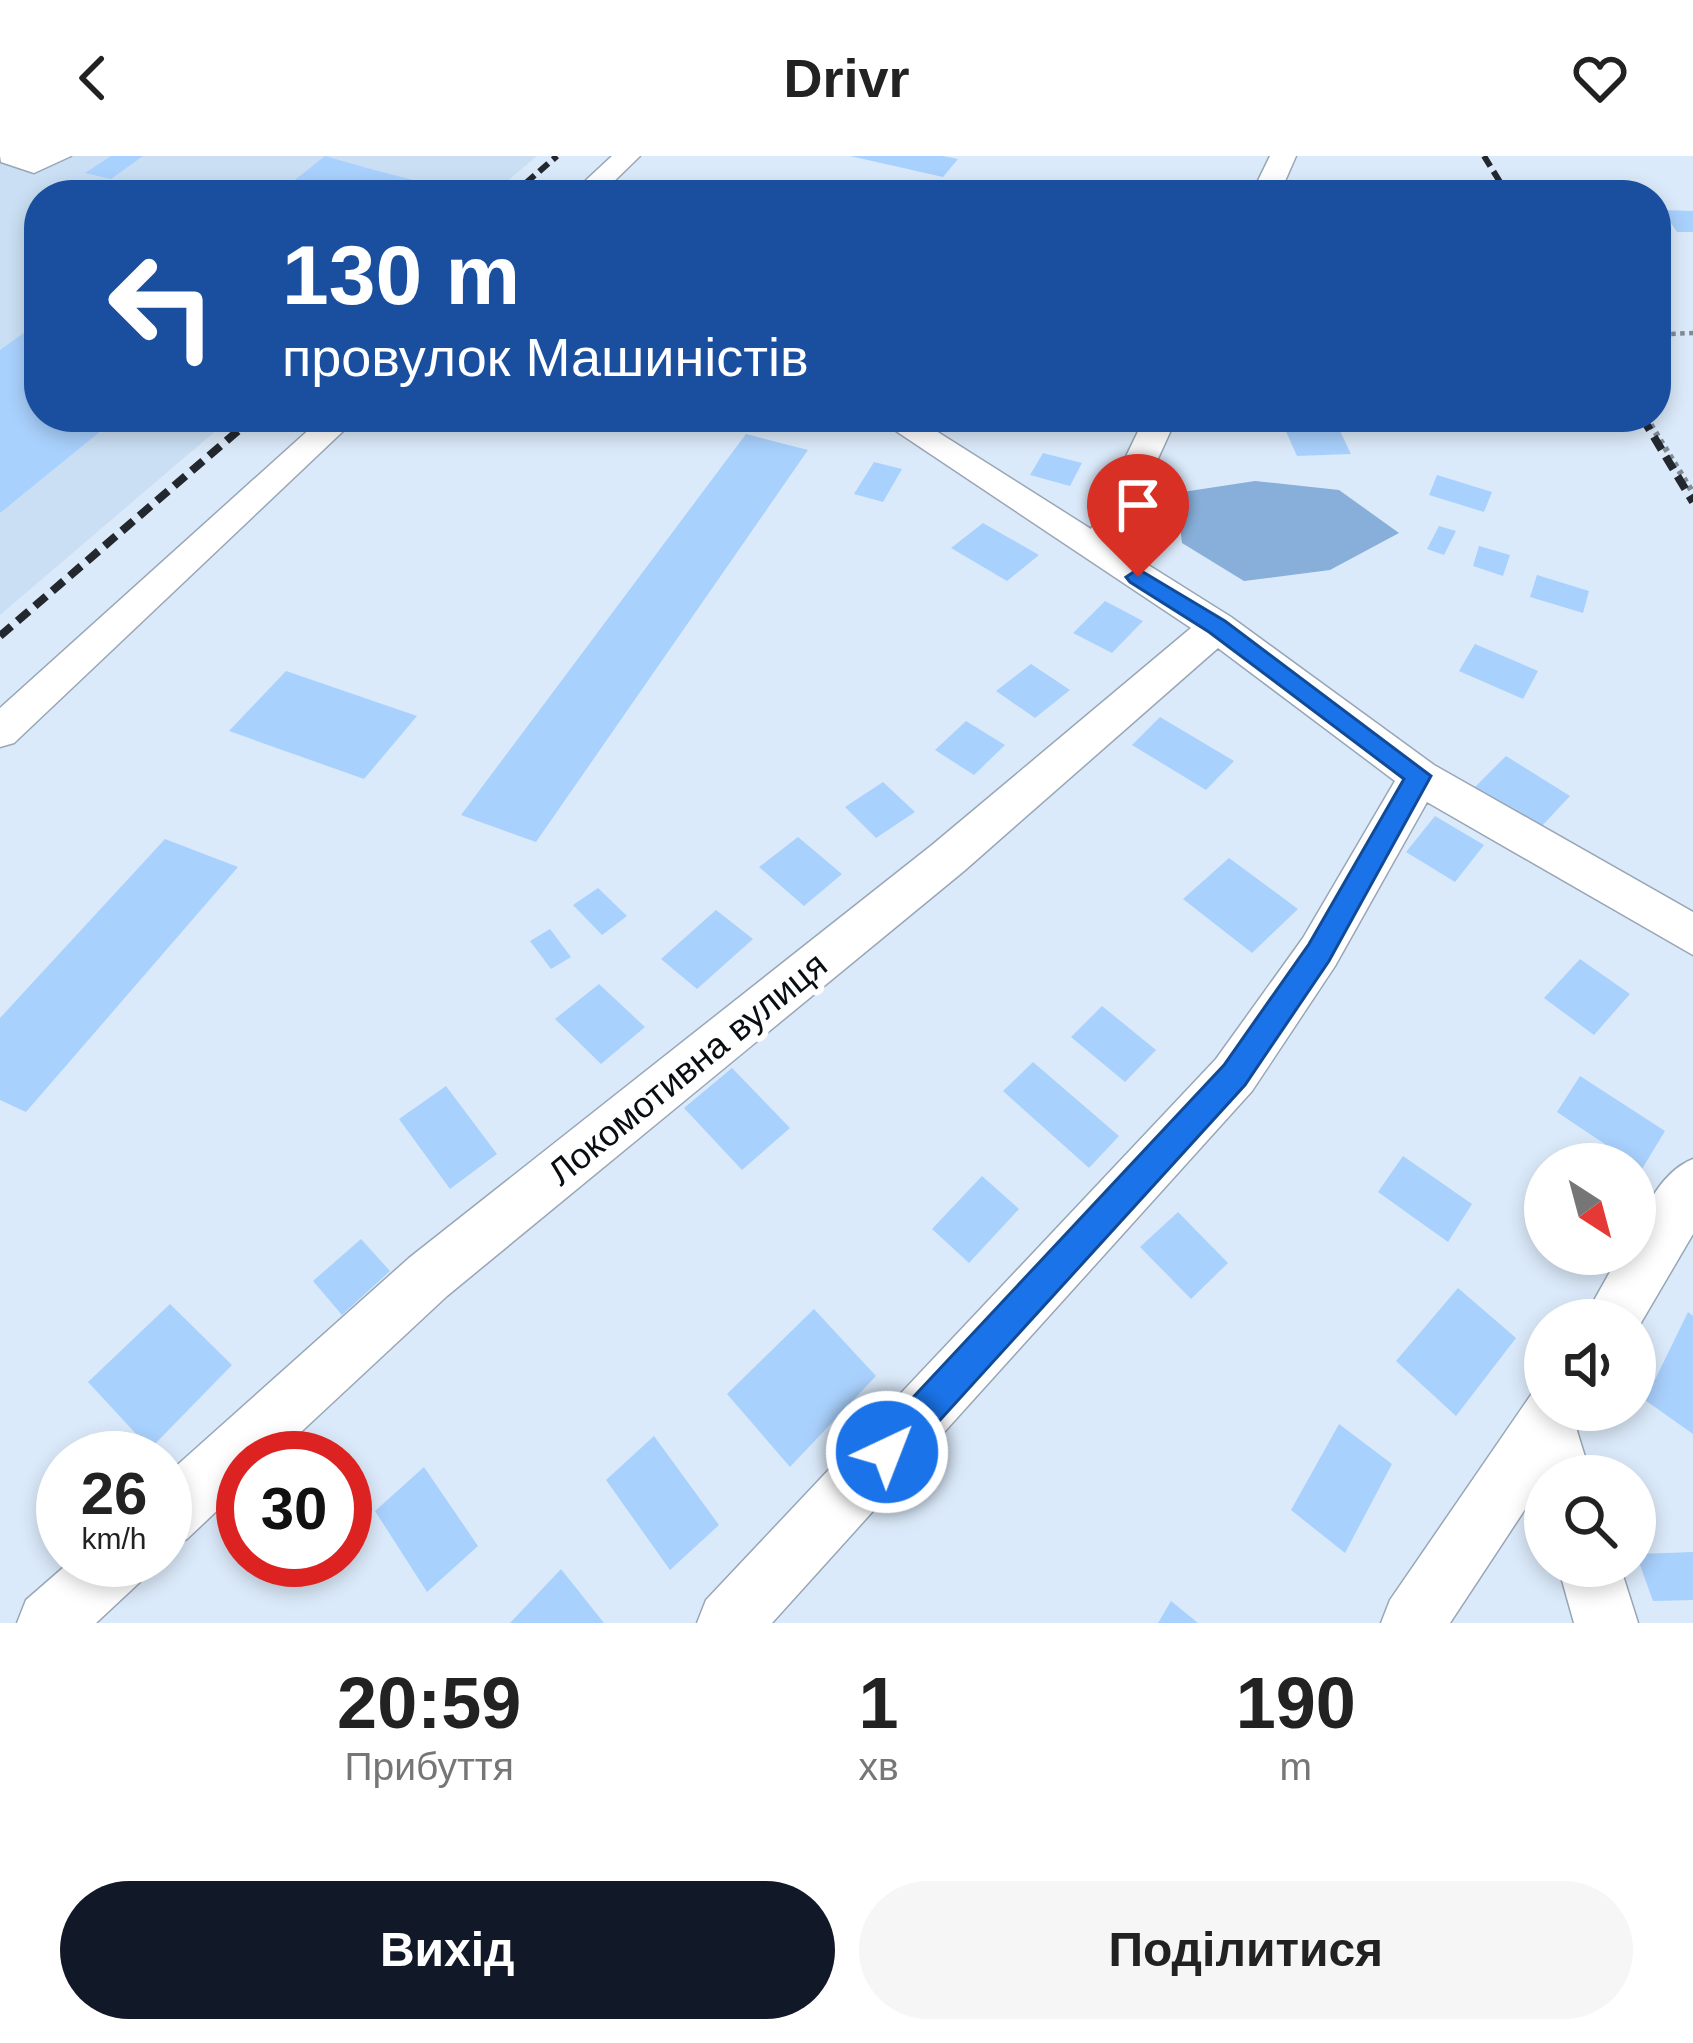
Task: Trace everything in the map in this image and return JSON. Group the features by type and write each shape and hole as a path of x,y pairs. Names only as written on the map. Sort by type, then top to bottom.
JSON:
{"street":[{"path":"10,156 34,165 58,156"},
{"path":"601,180 627,156"},
{"path":"0,732 326,432"},
{"path":"914,432 1217,627 1418,776 1693,935"},
{"path":"1098,551 1154,432"},
{"name":"Локомотивна вулиця","path":"192,1492 428,1276 948,858 1217,627"},
{"path":"729,1623 1234,1075 1319,952 1418,776"},
{"path":"1624,1299 1693,1184"},
{"path":"1413,1623 1554,1438"},
{"path":"49,1623 88,1587"},
{"path":"1595,1587 1606,1623"}],"path":[{"path":"1655,432 1693,494"}],"shaded area":[{"path":"0,156 537,156 509,180 24,180 24,432 214,432 0,615"}],"water":[{"path":"1255,481 1339,490 1399,533 1330,570 1244,581 1182,543 1176,493"}],"building":[{"path":"111,156 143,156 111,179 85,173"},
{"path":"325,156 413,180 295,180"},
{"path":"850,156 943,156 958,159 943,177"},
{"path":"1671,210 1693,211 1693,232 1677,232"},
{"path":"24,333 24,432 100,432 0,513 0,350"},
{"path":"1286,432 1340,432 1351,454 1297,456"},
{"path":"746,434 808,450 536,842 461,815"},
{"path":"1043,453 1082,463 1070,486 1030,475"},
{"path":"874,462 902,469 883,502 854,494"},
{"path":"1437,475 1492,492 1484,512 1429,495"},
{"path":"983,523 1039,555 1007,581 951,548"},
{"path":"1439,526 1456,531 1444,555 1427,549"},
{"path":"1479,546 1510,555 1503,576 1473,566"},
{"path":"1537,575 1589,591 1583,613 1530,597"},
{"path":"1105,601 1143,621 1112,653 1073,633"},
{"path":"1475,644 1538,671 1523,699 1459,671"},
{"path":"1031,664 1070,690 1035,718 996,691"},
{"path":"286,671 417,716 364,779 229,731"},
{"path":"1160,717 1234,761 1206,790 1132,745"},
{"path":"966,721 1005,745 974,775 935,750"},
{"path":"1506,756 1570,796 1540,828 1475,787"},
{"path":"883,782 915,812 876,838 845,807"},
{"path":"1435,816 1484,845 1455,882 1406,852"},
{"path":"798,837 842,874 804,906 759,867"},
{"path":"165,839 238,867 26,1112 0,1100 0,1018"},
{"path":"1229,858 1298,909 1252,953 1183,899"},
{"path":"598,888 627,916 602,935 573,905"},
{"path":"716,910 753,939 697,989 661,959"},
{"path":"550,929 571,957 551,969 530,941"},
{"path":"1580,959 1630,994 1594,1035 1544,998"},
{"path":"599,984 645,1027 601,1064 555,1019"},
{"path":"1102,1006 1156,1050 1125,1082 1071,1037"},
{"path":"1033,1062 1119,1136 1089,1168 1003,1091"},
{"path":"732,1068 790,1128 742,1170 684,1108"},
{"path":"1580,1076 1665,1131 1656,1146 1603,1143 1557,1112"},
{"path":"446,1086 497,1154 450,1189 399,1119"},
{"path":"1403,1156 1472,1204 1448,1242 1378,1192"},
{"path":"982,1176 1019,1209 969,1263 932,1229"},
{"path":"1178,1212 1228,1263 1191,1299 1140,1247"},
{"path":"361,1239 390,1271 342,1315 313,1281"},
{"path":"1458,1288 1516,1338 1456,1416 1396,1361"},
{"path":"170,1304 232,1365 168,1431 133,1431 88,1382"},
{"path":"814,1309 876,1376 790,1467 727,1394"},
{"path":"1688,1312 1693,1316 1693,1434 1656,1408 1656,1377"},
{"path":"1339,1424 1392,1464 1345,1553 1291,1510"},
{"path":"654,1436 719,1525 670,1570 606,1480"},
{"path":"424,1467 478,1546 427,1592 375,1511"},
{"path":"1693,1552 1693,1600 1653,1601 1648,1587 1656,1587 1656,1553"},
{"path":"561,1569 604,1623 510,1623"},
{"path":"1171,1601 1198,1623 1158,1623"}],"railway":[{"path":"529,180 557,156"},
{"path":"1484,156 1499,180"},
{"path":"0,636 237,432"},
{"path":"1651,432 1693,502"}],"route":[{"path":"887,1452 1234,1075 1319,952 1418,776 1217,627 1138,577"}]}
